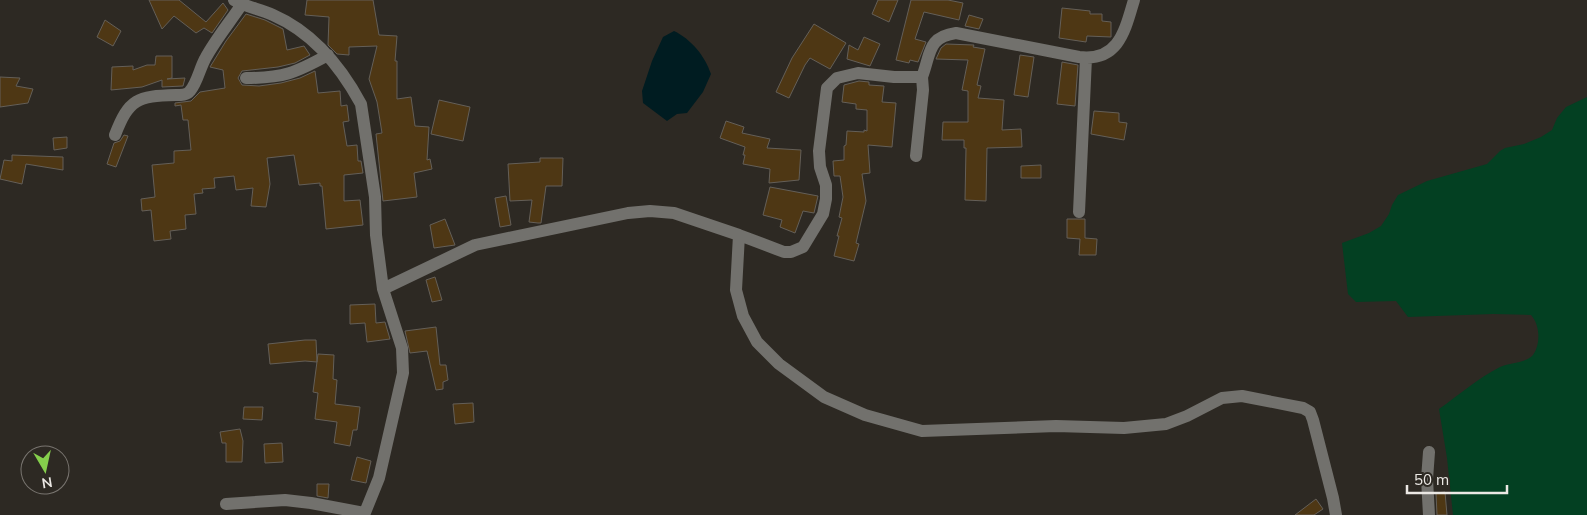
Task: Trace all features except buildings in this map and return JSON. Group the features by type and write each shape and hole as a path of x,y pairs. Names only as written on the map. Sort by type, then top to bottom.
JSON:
{"street":[{"path":"916,156 923,90 922,77 933,43 946,35 956,33 1086,58 1102,55 1114,47 1126,30 1134,0"},
{"path":"115,135 125,112 131,104 142,99 158,96 184,95 190,91 206,57 238,2 273,15 296,27 328,56 354,91 361,104 375,197 376,235 383,289 402,348 403,373 379,478 364,514 286,500 226,504"},
{"path":"246,78 284,76 301,70 328,56"},
{"path":"1079,212 1086,58"},
{"path":"383,289 476,245 628,213 650,211 674,213 784,252 791,252 803,247 823,214 826,185 820,167 819,151 827,88 837,78 858,73 894,77 922,77"},
{"path":"739,235 736,290 743,316 758,342 779,364 824,397 865,415 922,431 1056,426 1124,428 1166,424 1187,416 1222,398 1242,396 1303,408 1310,412 1313,420 1336,515"},
{"path":"1428,515 1426,479 1429,452"}],"green space":[{"path":"1587,97 1587,515 1453,515 1447,458 1439,409 1492,371 1530,358 1536,351 1538,340 1538,329 1534,319 1531,315 1493,314 1408,317 1396,301 1356,302 1348,294 1342,243 1369,233 1381,226 1398,195 1427,181 1487,164 1505,148 1524,144 1541,137 1552,130 1557,118 1566,107"}],"water":[{"path":"674,31 697,49 711,74 703,92 687,113 677,114 667,121 643,103 642,91 652,61 663,37"}]}
